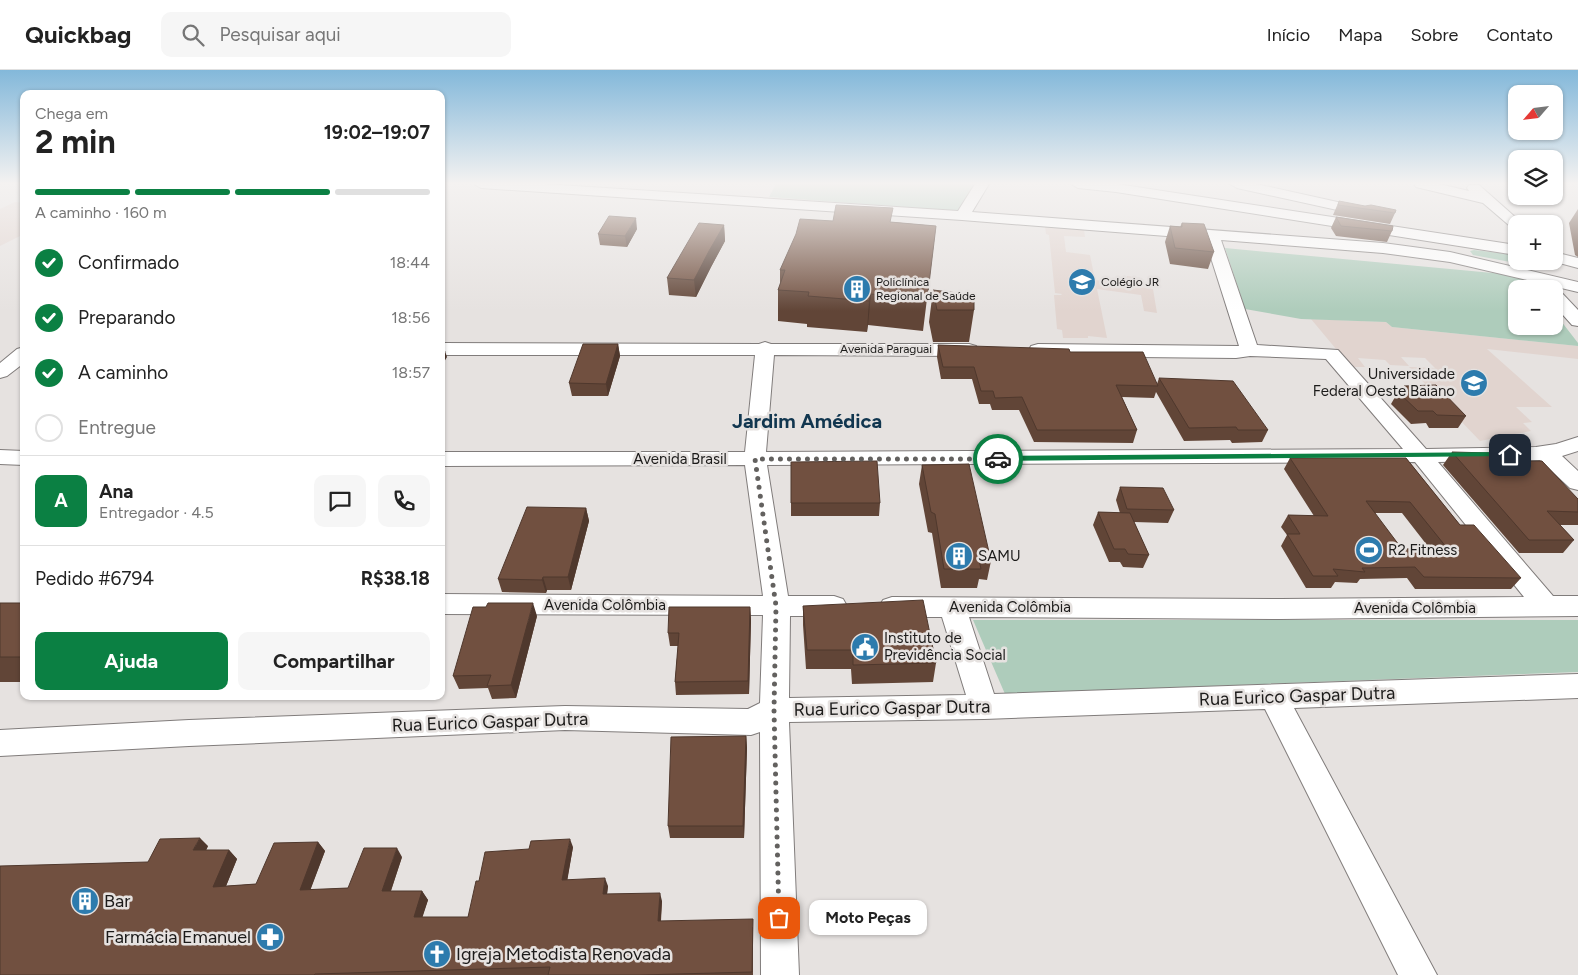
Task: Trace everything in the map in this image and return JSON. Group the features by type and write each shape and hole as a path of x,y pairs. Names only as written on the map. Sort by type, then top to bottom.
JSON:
{"street":[{"path":"1096,226 1383,248 1508,265"},
{"path":"1359,226 1508,249"},
{"path":"1418,226 1443,235 1450,257"},
{"path":"1211,235 1250,350"},
{"path":"1563,259 1578,263"},
{"path":"1538,270 1578,287"},
{"path":"1563,305 1578,321"},
{"path":"764,348 755,459 776,606 774,710 780,975"},
{"name":"Avenida Paraguai","path":"445,349 764,348 990,350"},
{"path":"1020,350 1236,352 1250,350 1331,354 1421,456 1547,607"},
{"path":"0,351 20,352"},
{"path":"0,372 20,355"},
{"name":"Avenida Brasil","path":"445,459 1421,456 1547,454 1578,444"},
{"path":"1547,454 1578,483"},
{"path":"0,457 20,458"},
{"name":"Avenida Colômbia","path":"445,604 1271,609 1578,606"},
{"path":"952,607 984,707"},
{"name":"Rua Eurico Gaspar Dutra","path":"0,743 188,733 565,718 751,722 774,710 984,707 1578,686"},
{"path":"1274,698 1418,975"}],"shaded area":[{"path":"0,226 20,226 20,236 0,246"},
{"name":"Colégio JR","path":"1045,227 1084,230 1085,237 1064,236 1066,252 1090,255 1095,280 1127,283 1127,276 1140,278 1141,287 1153,289 1157,313 1144,311 1141,295 1097,289 1107,338 1088,336 1088,338 1063,338 1062,330 1057,329 1054,295 1062,294 1055,293 1049,235 1046,234"},
{"name":"Universidade Federal Oeste Baiano","path":"1311,319 1386,322 1392,327 1578,346 1578,359 1487,349 1552,407 1516,407 1532,422 1523,423 1531,431 1480,441 1409,367 1435,368 1425,358 1401,357 1409,366 1390,365 1385,360 1358,358 1365,367 1351,367"}],"green space":[{"path":"1225,248 1525,276 1528,280 1508,280 1508,335 1563,335 1563,324 1578,343 1578,346 1392,327 1386,322 1301,319 1245,309"},
{"path":"1470,251 1508,254 1508,262 1473,255"},
{"path":"973,620 1578,620 1578,672 1005,694"}],"building":[{"path":"603,226 631,226 625,236 598,234"},
{"path":"697,226 723,226 694,280 667,278"},
{"path":"798,226 936,226 927,300 871,294 869,301 808,296 809,292 778,290 785,270 780,270"},
{"path":"1170,226 1205,226 1214,252 1175,248"},
{"path":"1343,226 1393,226 1392,231"},
{"path":"933,290 974,295 974,310 937,310"},
{"path":"583,344 618,344 606,384 569,383"},
{"path":"938,345 1069,349 1070,352 1143,352 1158,386 1116,385 1137,430 1037,430 1022,397 995,398 993,391 981,391 974,367 943,367"},
{"path":"1159,378 1233,381 1268,430 1238,430 1236,427 1189,428"},
{"path":"1436,385 1466,416 1437,415 1433,411 1418,411 1398,392 1409,392 1404,386"},
{"path":"1452,452 1491,453 1500,462 1542,461 1578,499 1578,512 1547,511 1574,540 1529,540"},
{"path":"1290,458 1406,458 1460,525 1474,525 1521,578 1424,577 1415,567 1362,568 1365,572 1333,569 1338,576 1313,576 1287,534 1300,534 1288,515 1328,516","holes":["1366,501 1410,502 1447,548 1402,549"]},
{"path":"877,461 880,503 791,503 791,462"},
{"name":"SAMU","path":"969,464 991,561 979,560 981,569 944,569 935,514 931,512 922,465"},
{"path":"1120,487 1163,488 1174,510 1127,509"},
{"path":"527,507 586,508 568,577 543,577 542,580 498,579"},
{"path":"1098,512 1130,513 1149,555 1128,554 1125,549 1114,549"},
{"name":"Instituto de Previdência Social","path":"923,600 936,663 853,665 853,650 807,650 803,606"},
{"path":"0,603 20,603 20,657 0,657"},
{"path":"488,603 533,603 511,685 487,686 491,675 453,676 473,607 486,607"},
{"path":"669,607 750,607 748,681 675,682 679,633 668,633"},
{"path":"746,736 743,826 668,826 671,737"},
{"path":"200,838 193,850 229,850 213,887 256,884 274,843 318,842 300,890 348,888 364,848 397,848 382,891 422,891 414,917 468,917 476,881 479,881 485,852 529,849 531,841 570,839 562,880 605,878 603,894 660,893 658,921 753,919 752,972 548,975 550,967 314,975 0,975 0,866 148,862 160,839"}],"way so far":[{"path":"779,918 774,710 776,606 755,459 998,459"}],"place":[{"name":"Colégio JR","path":"1082,282"},
{"name":"Policlínica Regional de Saúde","path":"857,289"},
{"name":"Universidade Federal Oeste Baiano","path":"1474,383"},
{"name":"R2 Fitness","path":"1369,550"},
{"name":"SAMU","path":"959,556"},
{"name":"Instituto de Previdência Social","path":"865,647"},
{"name":"Bar","path":"85,901"},
{"name":"Moto Peças","path":"779,918"},
{"name":"Farmácia Emanuel","path":"270,937"},
{"name":"Igreja Metodista Renovada","path":"437,954"}],"district":[{"name":"Jardim Amédica","path":"807,421"}],"route":[{"path":"998,459 1510,455"}]}
